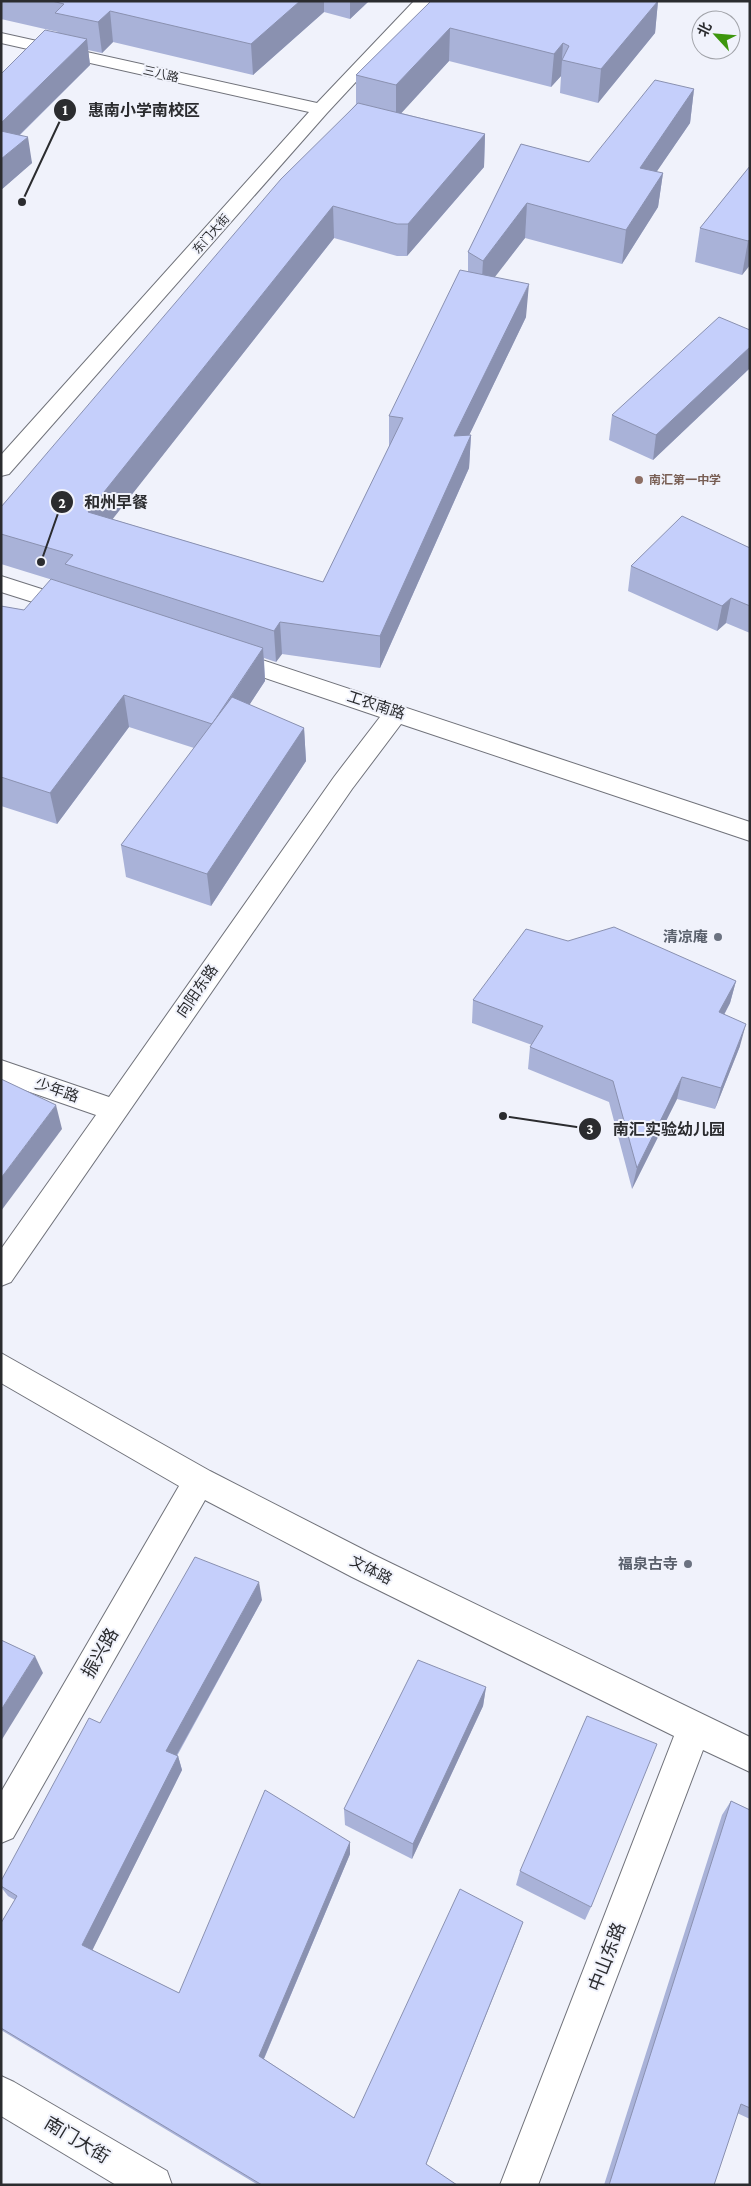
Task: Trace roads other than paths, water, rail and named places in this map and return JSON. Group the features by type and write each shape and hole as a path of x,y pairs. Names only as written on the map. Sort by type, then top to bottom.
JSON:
{"street":[{"name":"东门大街","path":"1,469 321,110 423,1"},
{"name":"三八路","path":"1,38 321,110"},
{"path":"1,584 94,614"},
{"name":"工农南路","path":"206,650 397,712 750,832"},
{"name":"向阳东路","path":"1,1273 343,783 397,712"},
{"name":"少年路","path":"1,1071 114,1110"},
{"name":"文体路","path":"1,1368 199,1481 363,1566 750,1755"},
{"name":"振兴路","path":"1,1826 199,1481"},
{"name":"中山东路","path":"519,2185 694,1729"},
{"name":"南门大街","path":"1,2095 153,2185"}],"place":[{"name":"惠南小学南校区","path":"22,202"},
{"name":"南汇第一中学","path":"639,480"},
{"name":"和州早餐","path":"41,562"},
{"name":"清凉庵","path":"718,937"},
{"name":"南汇实验幼儿园","path":"503,1116"},
{"name":"福泉古寺","path":"688,1564"}]}
